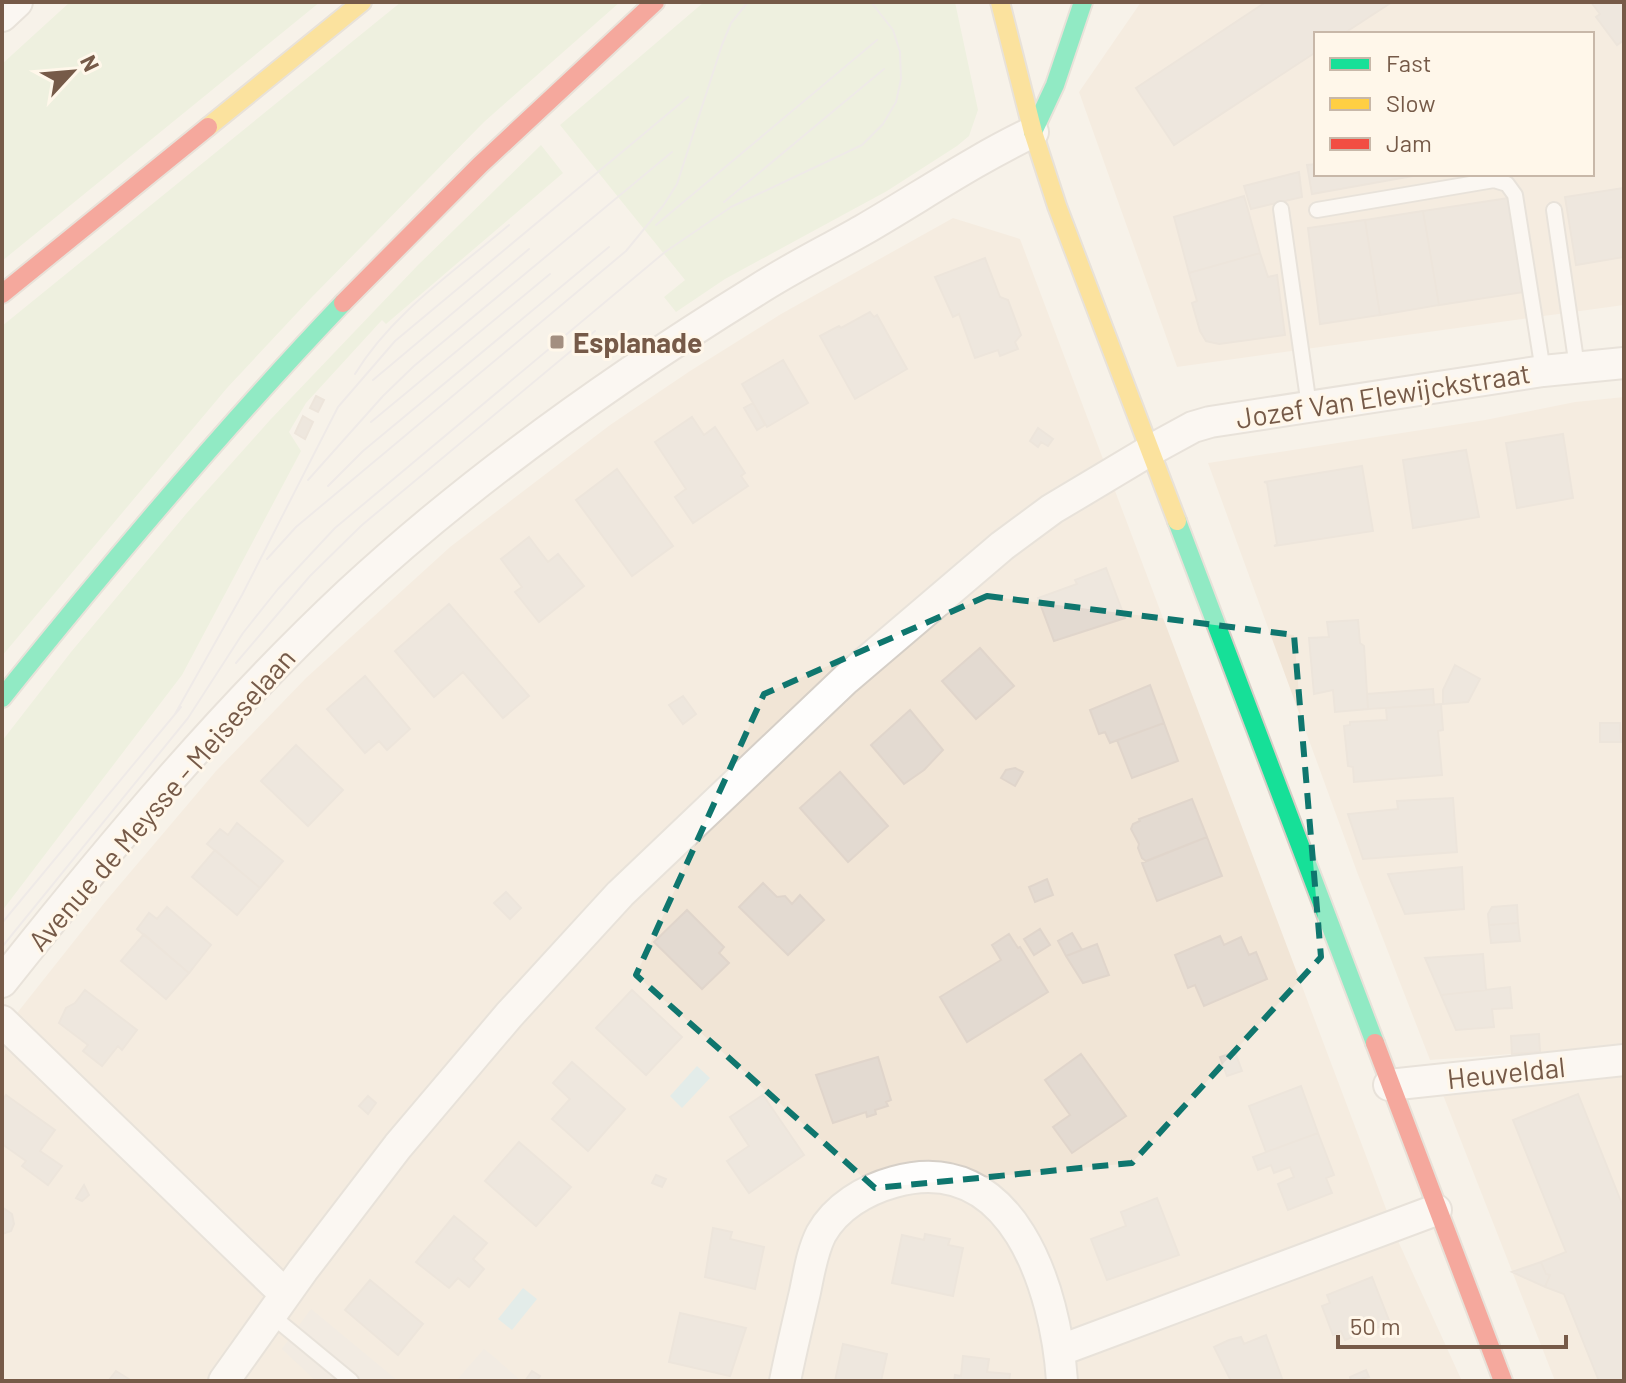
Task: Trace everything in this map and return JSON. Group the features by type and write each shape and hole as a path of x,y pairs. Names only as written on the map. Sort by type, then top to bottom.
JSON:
{"main road":[{"path":"2,294 362,2"},
{"path":"2,698 53,632 169,495 289,361 563,84 655,2"},
{"path":"1000,2 1033,132 1060,216 1503,1381"},
{"path":"1033,132 1055,85 1083,2"}],"street":[{"path":"2,16 17,2"},
{"name":"Avenue de Meysse - Meiseselaan","path":"2,982 76,890 224,718 351,591 423,530 541,436 676,341 759,288 912,202 990,153 1033,132"},
{"name":"Jozef Van Elewijckstraat","path":"224,1381 278,1304 426,1113 556,961 631,884 846,679 949,589 1052,509 1149,451 1193,427 1210,422 1543,371 1624,363"},
{"path":"2,1021 278,1304"},
{"name":"Heuveldal","path":"1389,1085 1624,1060"},
{"path":"785,1381 814,1252 822,1234 837,1214 875,1188 911,1178 942,1177 990,1197 1009,1216 1024,1239 1050,1305 1061,1350 1062,1381"},
{"path":"1061,1350 1436,1210"}],"lane":[{"path":"1317,210 1494,180 1507,184 1515,195 1543,371"},
{"path":"1281,209 1309,406"},
{"path":"1554,210 1577,367"},
{"path":"278,1304 351,1381"}],"highlighted area":[{"path":"987,596 1294,635 1321,957 1132,1163 875,1188 636,975 764,694"}],"shaded area":[{"path":"1141,2 1624,2 1624,305 1177,367 1079,92"},
{"path":"953,218 1020,239 1399,1243 1462,1381 2,1381 2,1032 105,902 216,771 306,678 450,547 610,425 690,371 781,314"},
{"path":"1624,397 1624,1046 1430,1060 1357,872 1208,463 1485,420 1575,402"},
{"path":"1624,1074 1624,1381 1555,1381 1443,1095 1450,1091"},
{"path":"311,1309 398,1381 316,1381 282,1349"},
{"path":"484,1349 494,1357 521,1381 456,1381"}],"green space":[{"path":"70,2 320,2 2,261 2,64"},
{"path":"401,2 620,2 484,122 311,298 227,388 2,656 2,326"},
{"path":"704,2 955,2 978,110 969,136 957,146 887,191 725,279 676,312 664,297 685,280 560,125"},
{"path":"541,145 563,173 386,324 382,320 306,403 289,432 301,451 182,675 2,911 2,741 71,652 186,514 270,420 418,265"}],"water":[{"path":"697,1066 710,1078 682,1108 670,1096"},
{"path":"523,1288 537,1299 512,1330 498,1319"}],"building":[{"path":"1266,2 1392,2 1346,32 1314,32 1314,53 1174,145 1136,88"},
{"path":"1591,2 1624,2 1624,40 1617,45 1596,17 1600,14"},
{"path":"1314,164 1314,176 1413,176 1312,194 1307,165"},
{"path":"1299,172 1302,197 1251,209 1244,186"},
{"path":"1624,188 1624,257 1576,265 1565,197"},
{"path":"1244,196 1260,253 1189,273 1174,217"},
{"path":"1509,198 1524,292 1439,305 1423,211"},
{"path":"1423,211 1439,305 1380,315 1365,220"},
{"path":"1365,220 1380,315 1320,324 1308,228"},
{"path":"1260,253 1268,277 1277,275 1285,335 1219,344 1206,341 1192,303 1197,301 1189,273"},
{"path":"985,258 1000,297 1008,300 1021,335 1015,342 1018,349 1000,356 998,350 975,358 959,314 953,317 935,277"},
{"path":"870,312 874,317 877,315 907,369 855,399 820,336"},
{"path":"783,360 808,403 767,427 742,384"},
{"path":"316,396 324,400 318,412 310,408"},
{"path":"753,403 765,425 757,430 744,408"},
{"path":"303,416 313,422 305,439 295,433"},
{"path":"692,417 704,435 715,427 745,473 741,476 748,486 693,523 675,497 686,489 655,442"},
{"path":"1038,428 1053,439 1048,446 1041,442 1038,447 1030,441"},
{"path":"1563,434 1573,498 1517,508 1506,443"},
{"path":"1466,450 1479,517 1413,528 1403,460"},
{"path":"1362,466 1373,531 1274,546 1277,544 1267,483 1264,482"},
{"path":"617,469 673,546 632,576 576,500"},
{"path":"529,537 548,562 558,554 584,586 539,622 515,592 522,587 501,559"},
{"path":"1106,568 1125,618 1054,641 1038,598 1077,584 1075,580"},
{"path":"449,604 529,696 503,718 463,672 434,697 395,651"},
{"path":"1358,620 1360,643 1364,646 1368,709 1335,712 1333,690 1314,694 1309,638 1329,637 1327,622"},
{"path":"980,648 1014,686 976,719 942,681"},
{"path":"1455,665 1480,679 1468,702 1443,704 1443,690"},
{"path":"365,676 410,729 387,750 379,741 365,753 327,709"},
{"path":"1150,685 1164,723 1110,743 1105,732 1099,734 1090,710"},
{"path":"1433,689 1434,705 1368,709 1367,694"},
{"path":"683,696 696,714 683,724 669,705"},
{"path":"1441,704 1443,730 1438,731 1442,775 1354,782 1353,767 1348,766 1344,726 1350,725 1350,722 1387,720 1386,708"},
{"path":"910,710 943,750 924,770 904,784 871,745"},
{"path":"1164,723 1178,761 1132,778 1117,740"},
{"path":"1600,723 1620,723 1621,742 1600,742"},
{"path":"296,745 343,790 308,826 261,781"},
{"path":"1015,768 1023,772 1015,786 1001,778 1006,770"},
{"path":"840,772 888,826 848,862 800,808"},
{"path":"1453,798 1457,852 1363,859 1348,814 1398,809 1397,801"},
{"path":"1192,799 1207,837 1146,861 1142,858 1131,829 1133,824"},
{"path":"237,823 283,861 260,888 207,844 220,829 228,835"},
{"path":"1207,837 1222,876 1157,901 1142,863"},
{"path":"215,850 260,888 237,915 192,877"},
{"path":"1462,867 1464,909 1405,914 1388,874"},
{"path":"1047,879 1053,895 1035,902 1029,887"},
{"path":"763,883 777,897 785,896 792,904 800,895 824,920 788,955 739,907"},
{"path":"506,892 521,908 510,919 494,903"},
{"path":"1517,905 1518,923 1489,925 1488,914 1492,907"},
{"path":"167,907 211,945 189,973 137,929 149,913 157,919"},
{"path":"687,910 724,947 719,953 729,963 702,989 654,942"},
{"path":"1518,923 1520,941 1491,943 1489,925"},
{"path":"1040,929 1050,945 1034,955 1024,939"},
{"path":"1072,933 1082,950 1066,956 1058,941"},
{"path":"144,934 189,973 166,999 121,961"},
{"path":"1009,934 1048,992 967,1042 940,997 1001,960 992,945"},
{"path":"1220,936 1224,945 1241,937 1249,955 1256,952 1267,979 1204,1006 1195,985 1188,988 1175,955"},
{"path":"1097,944 1109,975 1083,983 1066,956"},
{"path":"1483,954 1486,990 1441,995 1425,958"},
{"path":"1510,987 1512,1008 1492,1009 1494,1027 1456,1030 1441,995"},
{"path":"85,990 137,1030 122,1050 118,1046 102,1066 83,1051 88,1045 59,1023 66,1008 75,1003"},
{"path":"632,990 682,1037 646,1075 596,1028"},
{"path":"1539,1034 1540,1052 1512,1054 1511,1036"},
{"path":"1235,1052 1242,1071 1227,1076 1220,1057"},
{"path":"1081,1054 1126,1116 1072,1153 1053,1127 1070,1115 1045,1080"},
{"path":"878,1057 891,1100 886,1102 888,1106 875,1110 876,1114 867,1117 866,1112 833,1123 816,1075"},
{"path":"572,1062 625,1109 588,1151 552,1119 570,1099 553,1083"},
{"path":"1301,1086 1318,1133 1266,1152 1249,1106"},
{"path":"1578,1094 1624,1209 1624,1381 1599,1381 1564,1294 1545,1287 1550,1275 1546,1274 1541,1262 1566,1252 1513,1120"},
{"path":"6,1095 55,1130 40,1151 62,1166 48,1185 22,1166 26,1161 2,1144 2,1101"},
{"path":"763,1095 804,1155 749,1193 727,1161 749,1146 730,1117"},
{"path":"368,1096 376,1103 368,1114 359,1106"},
{"path":"1318,1133 1334,1175 1326,1178 1332,1193 1288,1210 1278,1184 1294,1177 1290,1167 1274,1173 1271,1165 1258,1170 1253,1157"},
{"path":"519,1142 571,1187 536,1226 485,1181"},
{"path":"656,1175 666,1179 662,1187 652,1183"},
{"path":"84,1185 89,1195 82,1201 76,1198"},
{"path":"1157,1198 1179,1255 1107,1280 1091,1239 1126,1226 1121,1212"},
{"path":"2,1207 12,1214 14,1224 11,1231 2,1234"},
{"path":"454,1216 487,1243 473,1259 484,1269 469,1287 458,1278 449,1288 416,1262"},
{"path":"713,1228 732,1232 730,1239 764,1247 755,1289 705,1277"},
{"path":"925,1234 950,1239 948,1245 963,1248 953,1296 892,1283 902,1235 924,1240"},
{"path":"1541,1262 1546,1274 1550,1275 1545,1287 1512,1272"},
{"path":"1372,1277 1390,1323 1345,1340 1341,1331 1333,1335 1322,1306 1330,1303 1327,1295"},
{"path":"370,1280 423,1324 398,1355 345,1310"},
{"path":"680,1313 746,1328 730,1376 669,1362"},
{"path":"1266,1335 1283,1381 1231,1381 1214,1347 1241,1337 1244,1344"},
{"path":"843,1344 887,1354 881,1381 835,1381"},
{"path":"963,1356 989,1359 987,1372 1010,1374 1009,1381 954,1381 955,1375 961,1376"},
{"path":"1366,1370 1369,1377 1351,1381 1350,1377"},
{"path":"116,1371 132,1381 109,1380"},
{"path":"532,1371 540,1376 537,1381 525,1381"}],"tram line":[{"path":"267,559 296,527 626,251 677,184 722,45 731,23 748,2"},
{"path":"2,947 188,718 243,633 278,589 335,528 665,252 731,207 862,145 883,124 896,102 901,79 900,52 893,30 871,2"},
{"path":"656,225 877,40"},
{"path":"724,202 884,69"},
{"path":"175,714 242,595 338,407 395,341 688,97"},
{"path":"308,480 414,366 672,152"},
{"path":"355,374 387,331 406,312 509,225"},
{"path":"328,486 363,451 609,247"},
{"path":"373,380 529,249"},
{"path":"371,422 550,274"},
{"path":"236,663 310,576 362,525 595,331"},
{"path":"2,923 181,707"}],"traffic: fast":[{"path":"1033,132 1055,85 1083,2"},
{"path":"2,698 168,497 343,303"},
{"path":"1177,521 1375,1043"}],"traffic: slow":[{"path":"208,127 362,2"},
{"path":"1000,2 1033,132 1057,206 1177,521"}],"traffic: jam":[{"path":"343,303 480,165 655,2"},
{"path":"2,294 208,127"},
{"path":"1375,1043 1503,1381"}],"place":[{"name":"Esplanade","path":"557,342"}]}
